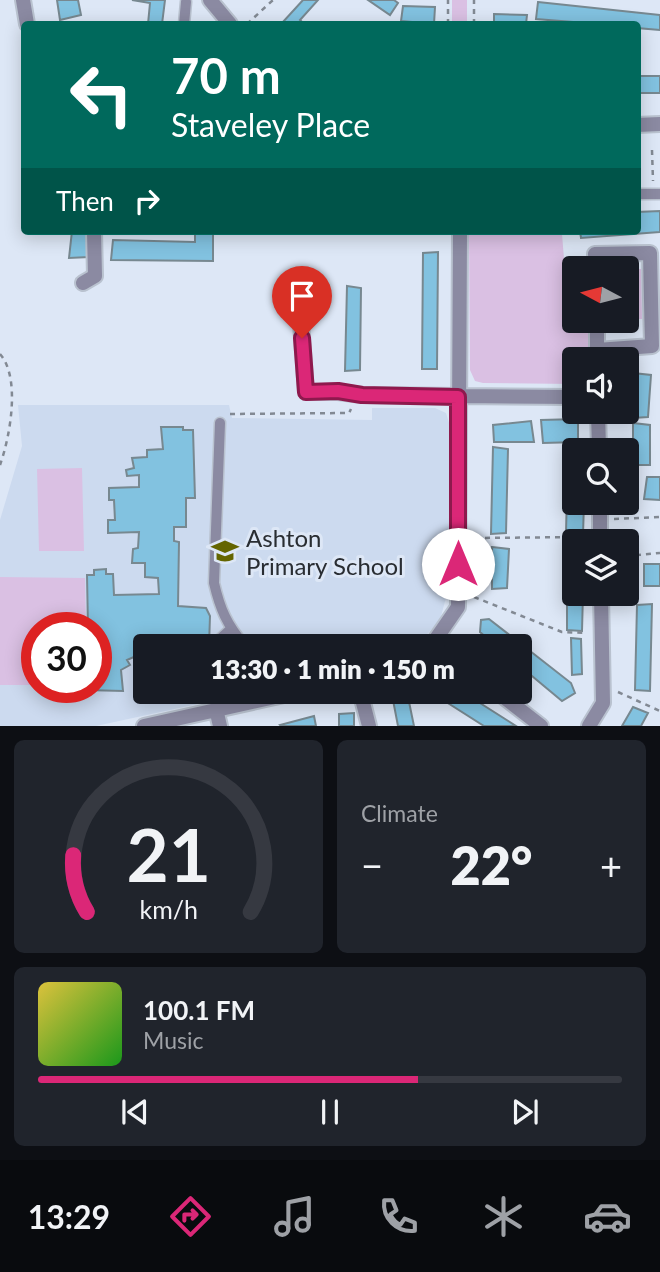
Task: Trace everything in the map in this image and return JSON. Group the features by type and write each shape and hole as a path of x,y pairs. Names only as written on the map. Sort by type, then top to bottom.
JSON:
{"street":[{"path":"23,0 26,21"},
{"path":"210,0 223,21"},
{"path":"641,125 660,124"},
{"path":"83,283 95,276 94,235"},
{"path":"441,634 458,607 460,235"},
{"path":"595,256 650,253 652,346 639,348"},
{"path":"300,310 306,392 562,397"},
{"path":"600,515 600,529"},
{"path":"589,726 603,703 601,606"},
{"path":"144,726 232,704"},
{"path":"363,704 369,726"},
{"path":"513,704 541,726"},
{"path":"216,709 220,726"}],"lane":[{"path":"184,21 186,2"},
{"path":"641,194 660,194"},
{"path":"220,423 214,583 219,606 235,634"},
{"path":"226,634 231,629"}],"path":[{"path":"250,21 274,0"},
{"path":"448,0 448,21"},
{"path":"474,0 474,21"},
{"path":"652,150 653,182"},
{"path":"0,354 9,370 12,402 7,439 0,464"},
{"path":"220,423 220,413 349,413 362,395"},
{"path":"600,519 660,517"},
{"path":"457,538 562,539"},
{"path":"639,555 660,553"},
{"path":"458,590 562,632 602,633"},
{"path":"603,685 660,711"}],"shaded area":[{"path":"452,0 467,0 467,21 452,21"},
{"path":"469,235 562,235 562,333 589,333 589,347 562,347 562,384 475,381 470,370"},
{"path":"639,269 641,269 642,319 639,319"},
{"name":"Ashton Primary School","path":"18,405 229,405 232,418 372,420 372,408 435,408 446,413 450,426 450,583 440,620 427,634 133,634 133,704 197,704 96,726 0,726 0,520 22,446"},
{"path":"82,468 84,551 39,551 37,469"},
{"path":"0,577 85,578 86,612 21,612 21,685 0,685"}],"building":[{"path":"57,0 78,0 81,15 60,20"},
{"path":"132,0 165,0 162,21 148,21 150,3"},
{"path":"303,0 318,0 301,21 284,21"},
{"path":"368,0 394,0 398,3 390,15"},
{"path":"538,2 660,15 660,30 641,28 641,21 536,19"},
{"path":"403,6 435,7 434,21 401,21"},
{"path":"494,14 527,15 526,21 494,21"},
{"path":"641,76 660,76 660,93 641,93"},
{"path":"660,211 660,232 641,233 641,212"},
{"path":"72,235 91,235 89,257 69,258"},
{"path":"195,235 213,235 213,261 111,260 113,240 195,242"},
{"path":"581,235 620,235 581,238"},
{"path":"438,252 437,369 422,369 423,253"},
{"path":"347,286 361,288 360,370 345,371"},
{"path":"639,374 651,375 648,417 639,418"},
{"path":"562,419 562,424 578,424 578,438 562,438 562,442 543,443 541,420"},
{"path":"531,421 534,442 494,442 493,425"},
{"path":"633,424 650,425 650,465 639,465 639,438 633,438"},
{"name":"Ashton Primary School","path":"161,427 193,430 195,498 186,498 186,527 174,527 174,541 179,542 178,606 206,608 210,616 209,634 133,634 133,657 127,660 130,665 121,670 123,691 112,691 112,612 88,612 87,575 94,575 94,570 106,569 106,574 113,574 114,595 159,594 158,578 145,577 145,563 132,563 133,549 138,548 139,532 108,533 108,520 115,520 114,500 109,500 109,488 139,487 139,475 127,476 126,470 134,468 132,458 147,457 147,450 163,449"},
{"path":"493,447 508,449 506,533 491,534"},
{"path":"647,477 660,477 660,500 644,499"},
{"path":"566,515 584,515 583,529 566,529"},
{"path":"492,547 509,549 507,588 492,589"},
{"path":"644,564 660,564 660,586 644,586"},
{"path":"652,604 650,691 635,690 639,605"},
{"path":"567,606 583,606 582,631 567,630"},
{"path":"489,619 508,634 482,634 481,620"},
{"path":"571,638 581,639 582,674 572,675"},
{"path":"532,653 571,683 575,693 562,701 532,676"},
{"path":"394,704 409,704 414,726 398,726"},
{"path":"449,704 481,704 516,726 484,726"},
{"path":"633,707 648,713 641,726 622,726"},
{"path":"354,713 354,726 339,726 339,714"},
{"path":"314,716 316,726 280,725"}],"place":[{"name":"Ashton Primary School","path":"225,551"}],"route":[{"path":"302,338 306,392 458,397 458,564"}]}
